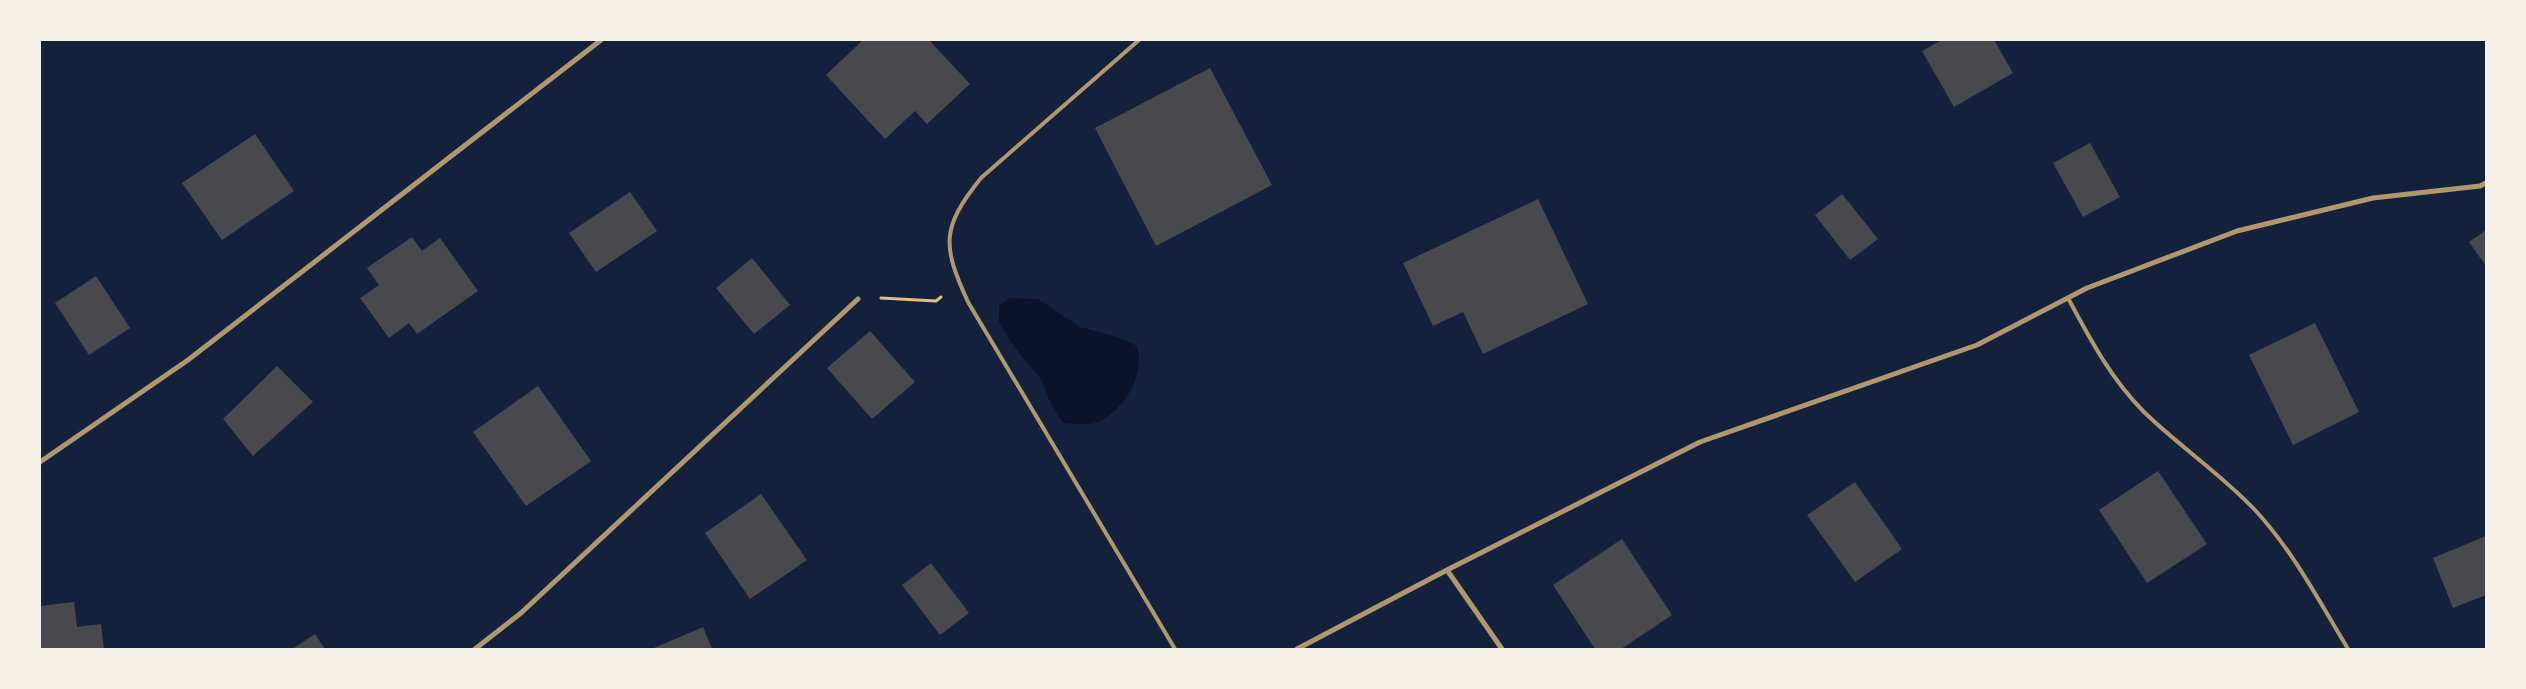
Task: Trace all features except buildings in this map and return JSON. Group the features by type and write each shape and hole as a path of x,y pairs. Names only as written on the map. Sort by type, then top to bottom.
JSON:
{"street":[{"path":"40,462 188,360 601,40"},
{"path":"1298,649 1447,570 1700,442 1977,345 2087,288 2237,231 2373,198 2480,186 2486,183"},
{"path":"476,649 522,613 858,299"},
{"path":"1447,570 1465,599 1502,649"}],"lane":[{"path":"1139,40 981,178 960,204 952,223 950,241 951,262 968,302 1175,649"},
{"path":"2068,298 2100,358 2143,411 2222,479 2255,511 2292,555 2348,649"}],"path":[{"path":"858,299 889,297 936,301 959,282"}],"water":[{"path":"1010,298 1038,299 1080,327 1117,337 1137,346 1138,368 1131,390 1124,401 1108,417 1094,423 1063,423 1049,400 1042,380 1015,348 999,323 999,306"}]}
